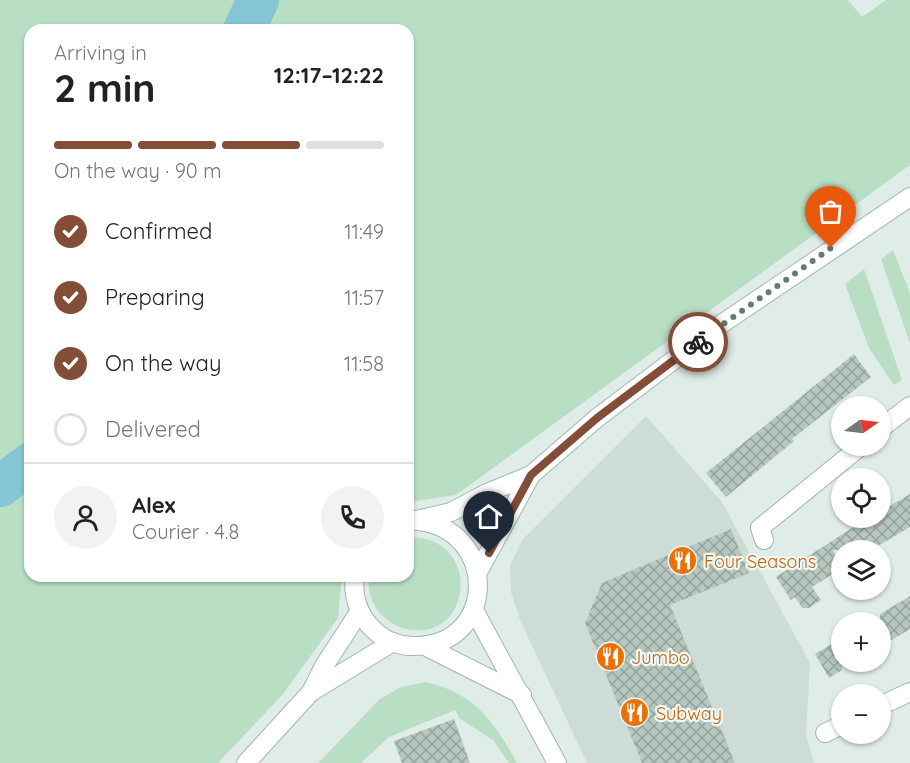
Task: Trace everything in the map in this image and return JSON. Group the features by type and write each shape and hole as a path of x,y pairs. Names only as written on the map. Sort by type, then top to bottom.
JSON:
{"street":[{"path":"414,522 451,512 487,493 531,475 597,418 720,325 910,197"},
{"path":"891,421 910,406"},
{"path":"764,540 760,528 849,456"},
{"path":"478,572 531,475"},
{"path":"355,582 356,601 370,627 393,642 410,646 425,646 439,643 457,632 474,610 478,595 478,572 465,544 444,527 414,522"},
{"path":"474,610 557,763"},
{"path":"246,763 310,692 360,611"},
{"path":"310,692 393,642"},
{"path":"425,646 522,696"},
{"path":"891,701 910,692"},
{"path":"825,734 831,731"}],"shaded area":[{"path":"646,416 722,502 810,663 806,734 814,763 587,763 520,620 511,592 510,565 523,539"}],"green space":[{"path":"0,0 848,0 862,17 886,0 910,0 910,165 456,495 414,501 414,24 24,24 24,582 341,582 338,618 283,694 218,763 0,763"},
{"path":"893,250 910,293 910,343 881,259"},
{"path":"864,269 902,380 894,385 869,348 845,284"},
{"path":"414,538 432,541 448,552 458,568 461,586 457,603 448,618 433,628 413,630 401,628 384,617 371,599 369,582 414,582"},
{"path":"426,682 457,693 470,701 491,722 517,763 509,763 493,740 459,718 455,710 389,737 361,763 318,763 380,699 401,687"}],"building":[{"path":"854,354 871,377 847,396 831,396 831,408 726,497 706,473"},
{"path":"910,494 910,527 888,540 833,540 852,528 891,528 891,505"},
{"path":"731,529 749,573 670,605 735,763 642,763 585,623 602,583"},
{"path":"831,542 831,575 812,587 821,600 809,608 802,608 795,597 791,600 776,577"},
{"path":"910,596 910,629 891,640 891,612 883,612"},
{"path":"831,645 831,672 839,672 829,678 815,654"},
{"path":"454,719 470,763 402,763 394,741"}],"waterway":[{"path":"247,24 258,0"},
{"path":"0,486 24,468"}],"way so far":[{"path":"698,342 831,248"}],"place":[{"name":"Four Seasons","path":"683,561"},
{"name":"Jumbo","path":"610,657"},
{"name":"Subway","path":"635,713"}],"route":[{"path":"489,553 531,475 597,418 698,342"}]}
